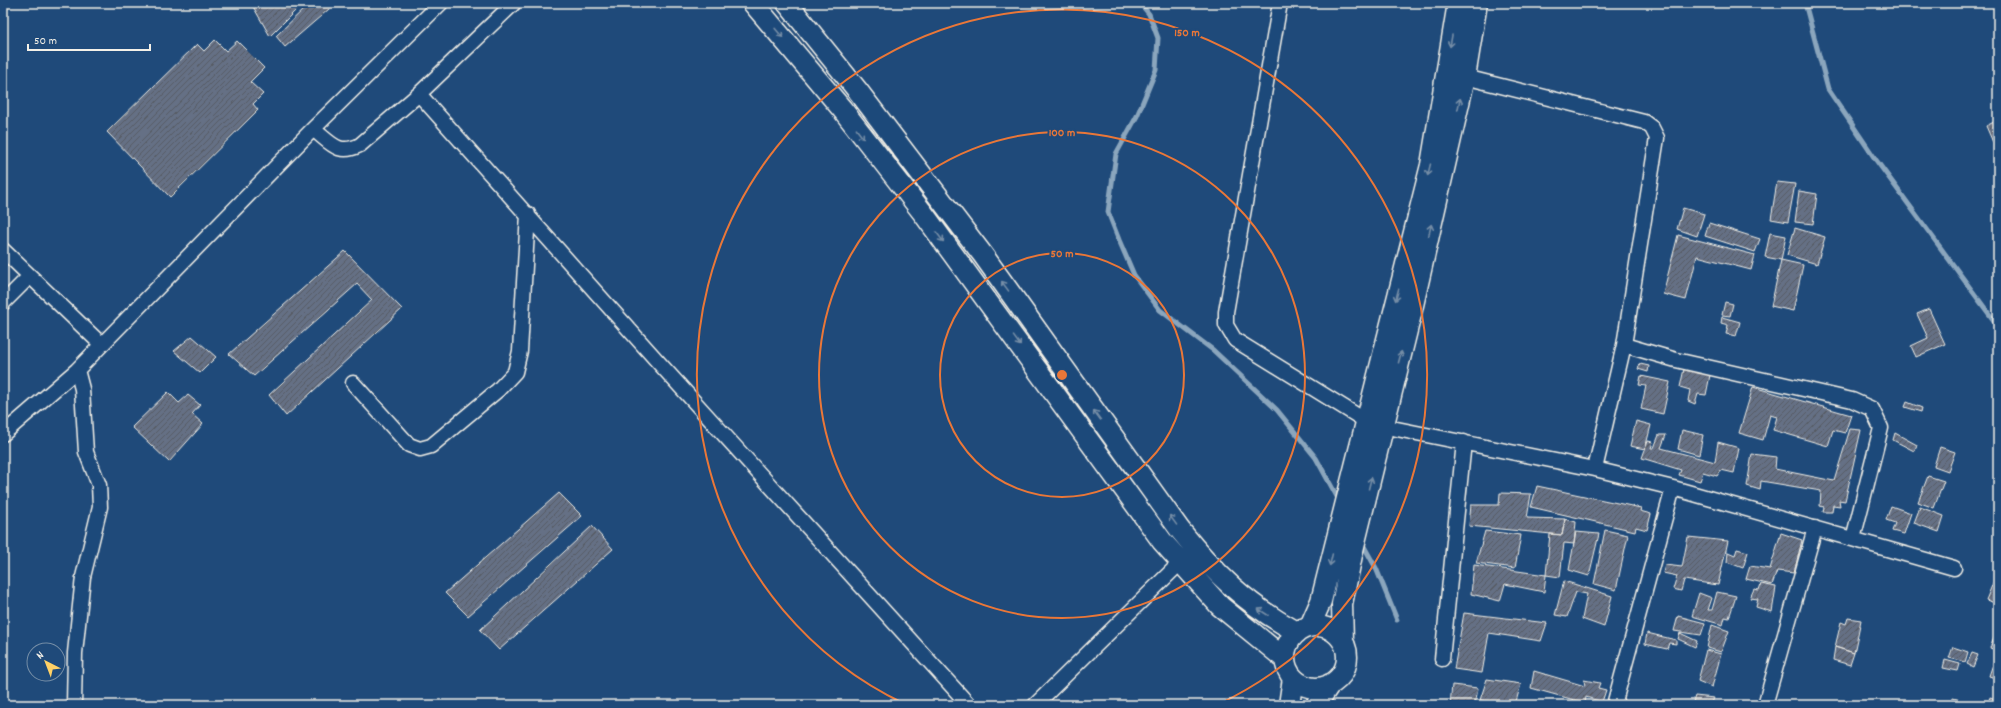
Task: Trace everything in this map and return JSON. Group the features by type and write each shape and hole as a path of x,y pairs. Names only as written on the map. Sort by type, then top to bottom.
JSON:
{"main road":[{"path":"753,3 842,109 923,214 1162,541 1180,563 1220,606 1285,659"},
{"path":"787,3 858,91 983,255 1180,530 1218,575 1255,607 1303,629 1325,627 1338,635 1343,641"},
{"path":"1316,705 1330,684 1338,678 1344,670 1346,661 1346,650 1343,641 1342,604 1360,521 1374,423 1431,165 1458,3"},
{"path":"1330,684 1319,687 1309,687 1293,678 1287,669 1285,659 1286,649 1290,639 1303,629 1321,601 1347,498 1411,314 1465,77 1477,3"},
{"path":"1289,705 1293,678"}],"street":[{"path":"3,434 77,370 313,129 441,3"},
{"path":"313,129 340,150 349,150 360,145 419,94 514,3"},
{"path":"1280,3 1226,312 1226,325 1235,340 1374,423 1595,469 1673,488 1954,568"},
{"path":"1465,77 1644,122 1652,128 1657,138 1624,345 1595,469"},
{"path":"419,94 970,705"},
{"path":"353,383 409,445 420,449 431,446 498,390 515,372 520,351 528,214"},
{"path":"3,250 101,344"},
{"path":"3,303 30,276"},
{"path":"1624,345 1676,360 1852,400 1872,409 1881,428 1853,539"},
{"path":"74,705 75,654 83,577 100,507 99,485 86,452 82,389 77,370"},
{"path":"1442,659 1464,442"},
{"path":"1614,705 1673,488"},
{"path":"1765,705 1815,528"},
{"path":"1035,705 1180,563"}],"building":[{"path":"251,3 303,3 270,36"},
{"path":"310,3 336,3 285,47 276,36"},
{"path":"215,40 226,51 237,41 264,68 250,82 263,94 253,104 258,110 170,197 107,132 197,44 204,51"},
{"path":"1998,120 1998,146 1995,147 1986,126"},
{"path":"1777,182 1795,184 1788,222 1771,219"},
{"path":"1799,191 1817,194 1813,224 1795,222"},
{"path":"1683,208 1704,214 1697,236 1677,229"},
{"path":"1709,223 1760,239 1755,252 1705,236"},
{"path":"1795,228 1825,237 1817,264 1787,255"},
{"path":"1770,233 1786,236 1781,260 1765,257"},
{"path":"1678,235 1755,255 1751,270 1697,256 1686,300 1663,294"},
{"path":"345,251 402,309 286,416 269,395 372,300 357,284 254,376 229,354"},
{"path":"1781,260 1803,265 1793,311 1771,306"},
{"path":"1725,302 1733,304 1730,316 1722,315"},
{"path":"1929,309 1945,344 1916,357 1911,346 1928,338 1917,314"},
{"path":"1722,317 1740,322 1736,336 1726,334 1728,325 1721,323"},
{"path":"192,336 216,357 200,373 174,351"},
{"path":"1640,364 1649,366 1648,372 1638,369"},
{"path":"1684,369 1710,375 1706,395 1698,394 1695,404 1688,401 1690,390 1680,387"},
{"path":"1641,376 1670,382 1663,414 1641,409 1646,386 1639,385"},
{"path":"1753,387 1851,415 1845,433 1833,430 1828,446 1773,430 1777,417 1770,415 1763,440 1739,433"},
{"path":"168,392 179,403 188,395 200,405 192,414 203,424 169,462 132,427"},
{"path":"1907,402 1922,408 1921,412 1905,407"},
{"path":"1636,421 1651,425 1645,449 1630,446"},
{"path":"1850,429 1861,430 1845,501 1839,500 1840,506 1833,505 1832,512 1823,512 1824,507 1820,506 1821,491 1761,481 1760,490 1747,486 1752,454 1776,457 1775,469 1834,481"},
{"path":"1682,430 1703,435 1699,455 1678,449"},
{"path":"1895,433 1917,445 1914,451 1893,440"},
{"path":"1659,435 1666,435 1661,448 1715,462 1718,442 1739,448 1734,473 1721,470 1717,476 1703,472 1700,481 1679,475 1681,470 1642,458 1648,441 1653,442 1651,448 1654,448"},
{"path":"1940,447 1955,452 1948,471 1934,466"},
{"path":"1928,476 1944,481 1934,508 1918,502"},
{"path":"1537,486 1641,508 1640,511 1651,514 1647,530 1636,527 1635,531 1531,507"},
{"path":"559,493 582,516 468,616 445,593"},
{"path":"1500,493 1531,494 1527,518 1565,519 1562,535 1469,526 1471,505 1499,505"},
{"path":"1891,506 1911,513 1904,534 1892,531 1895,523 1886,520"},
{"path":"1920,507 1944,516 1939,532 1914,523"},
{"path":"1565,519 1576,522 1574,544 1564,543 1560,577 1546,575 1550,534 1562,535"},
{"path":"592,526 613,549 499,650 480,630"},
{"path":"1605,530 1628,535 1616,590 1594,584"},
{"path":"1485,531 1521,535 1515,568 1476,563"},
{"path":"1576,532 1599,534 1589,576 1569,570"},
{"path":"1781,533 1802,540 1794,573 1777,571 1772,585 1746,579 1750,566 1770,569"},
{"path":"1688,537 1728,541 1718,585 1684,580 1681,591 1673,589 1677,576 1663,573 1665,565 1682,567"},
{"path":"1737,549 1748,552 1743,568 1727,562 1728,552 1735,555"},
{"path":"1474,565 1546,575 1544,592 1505,584 1500,601 1471,594"},
{"path":"1998,571 1998,604 1986,600"},
{"path":"1564,581 1612,596 1604,627 1582,619 1587,594 1576,592 1567,617 1555,615"},
{"path":"1761,584 1776,587 1772,612 1756,607 1758,599 1750,598 1754,589 1759,590"},
{"path":"1717,592 1736,596 1729,618 1725,617 1723,625 1692,616 1699,593 1712,598 1708,610 1712,610"},
{"path":"1464,613 1547,623 1541,641 1489,633 1482,673 1454,669"},
{"path":"1678,616 1705,623 1701,635 1674,631"},
{"path":"1848,618 1861,620 1854,653 1835,647 1841,622 1846,624"},
{"path":"1712,625 1729,631 1721,652 1707,648"},
{"path":"1647,633 1676,640 1676,644 1669,643 1667,649 1645,644"},
{"path":"1680,633 1697,641 1695,647 1678,639"},
{"path":"1994,638 1998,639 1998,651 1990,648"},
{"path":"1835,647 1854,653 1850,665 1833,660"},
{"path":"1953,647 1968,652 1965,662 1949,658"},
{"path":"1706,650 1721,654 1712,687 1698,681"},
{"path":"1972,653 1978,655 1973,667 1967,664"},
{"path":"1945,660 1960,664 1958,671 1943,668"},
{"path":"1994,661 1998,663 1998,679 1989,676"},
{"path":"1534,671 1585,686 1584,680 1600,683 1598,688 1606,690 1602,702 1586,697 1585,703 1531,688"},
{"path":"1487,679 1521,684 1515,705 1502,705 1480,700"},
{"path":"1452,685 1478,688 1475,705 1450,705"},
{"path":"1695,696 1714,698 1711,705 1692,705"},
{"path":"1990,697 1998,700 1998,705 1988,705"},
{"path":"1953,698 1968,702 1967,705 1951,705"},
{"path":"1629,703 1668,704 1628,705"}],"waterway":[{"path":"1140,3 1149,14 1158,38 1156,70 1137,116 1116,154 1108,212 1119,240 1134,275 1160,310 1213,350 1277,410 1316,458 1340,502"},
{"path":"1805,3 1828,89 1876,160 1998,326"},
{"path":"1361,541 1376,568 1397,620"}]}
